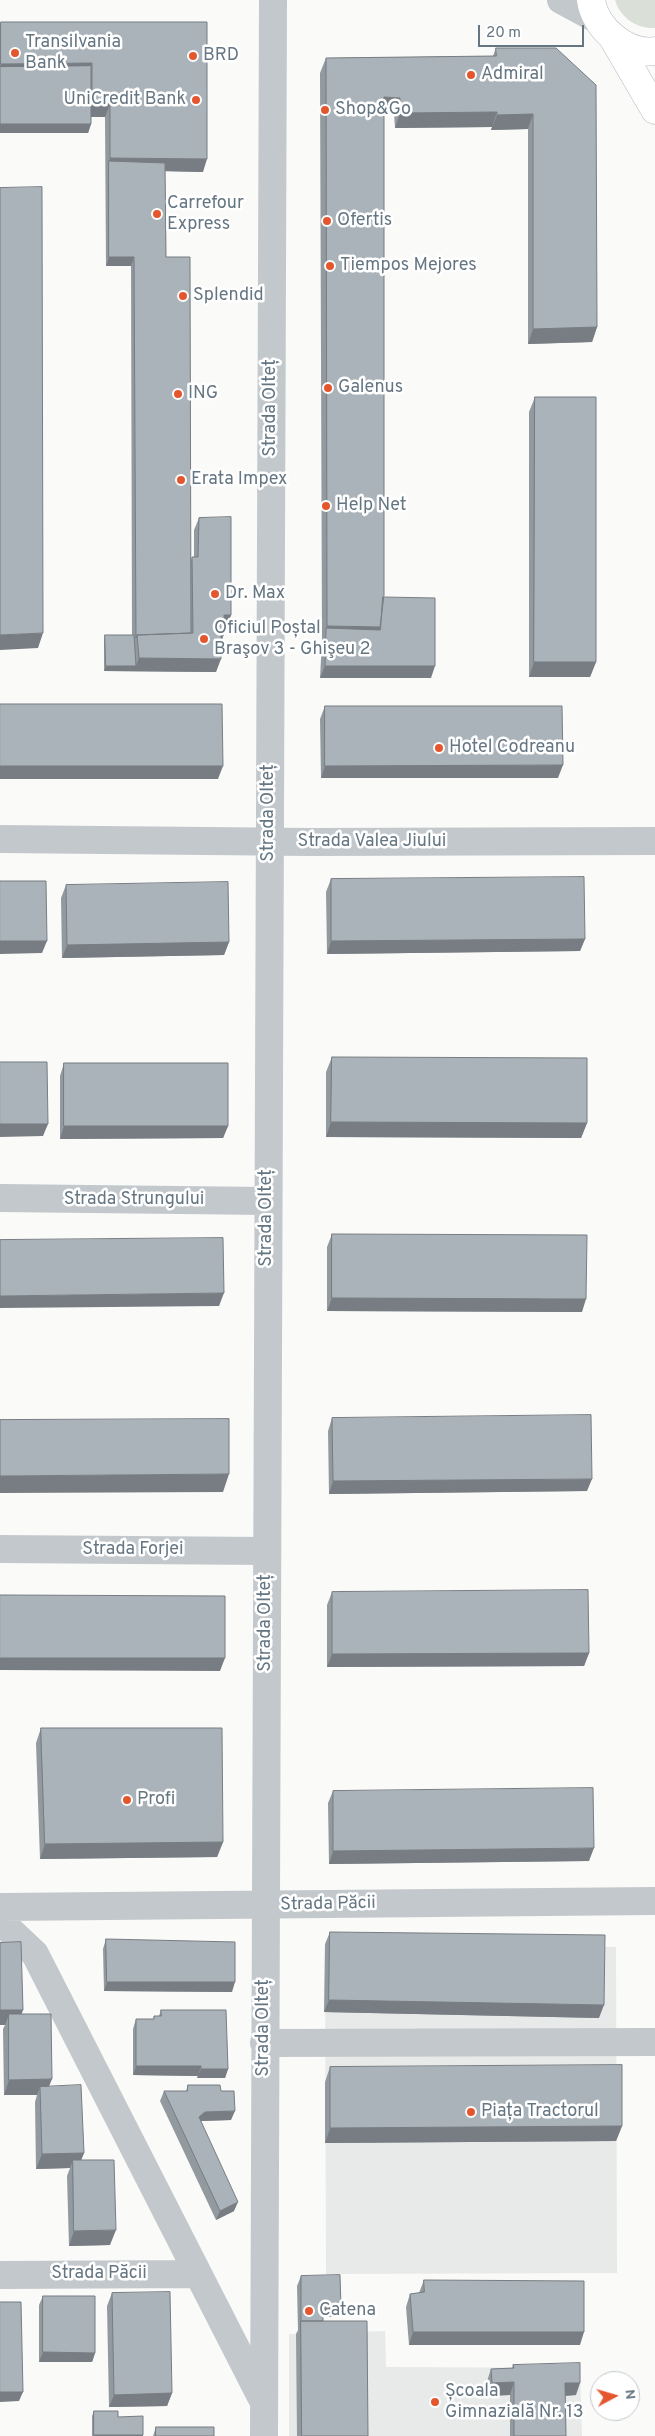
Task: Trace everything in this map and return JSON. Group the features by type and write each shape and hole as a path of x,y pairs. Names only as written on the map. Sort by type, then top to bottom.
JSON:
{"main road":[{"path":"600,19 630,48 655,51"},
{"path":"600,19 655,110"}],"street":[{"name":"Strada Olteț","path":"264,2436 264,1906 273,0"},
{"path":"561,0 600,19"},
{"name":"Strada Valea Jiului","path":"0,839 655,841"},
{"name":"Strada Strungului","path":"0,1198 268,1201"},
{"name":"Strada Forjei","path":"0,1549 266,1551"},
{"name":"Strada Păcii","path":"0,1907 655,1901"},
{"path":"0,1921 35,1954 263,2401"},
{"path":"264,2043 655,2042"},
{"name":"Strada Păcii","path":"0,2275 198,2274"}],"shaded area":[{"path":"615,0 655,0 655,28 648,28 630,21 621,12"},
{"name":"Piața Tractorul","path":"325,1944 616,1947 617,2273 326,2274"},
{"name":"Școala Gimnazială Nr. 13","path":"385,2331 386,2367 580,2368 582,2436 289,2436 289,2334"}],"building":[{"path":"1,22 207,22 207,159 110,158 110,104 92,104 92,63 1,64"},
{"path":"496,48 556,48 596,85 597,327 533,329 533,114 497,115 497,112 400,113 400,98 384,97 384,595 380,627 327,626 326,58 496,56"},
{"path":"91,66 91,124 0,124 0,67"},
{"path":"109,161 165,163 166,257 190,257 191,633 137,635 136,638 134,257 109,257"},
{"path":"42,187 43,633 0,635 0,188"},
{"path":"535,397 596,397 596,662 534,662"},
{"path":"231,517 231,615 224,615 225,631 221,631 221,659 139,658 137,635 193,633 192,557 198,557 199,518"},
{"path":"383,597 435,598 435,666 325,666 326,628 380,630"},
{"path":"105,635 134,635 136,666 106,666"},
{"path":"0,704 222,704 223,766 0,766"},
{"name":"Hotel Codreanu","path":"325,706 562,706 563,765 325,766"},
{"path":"584,877 585,939 331,941 331,879"},
{"path":"0,881 46,881 47,941 0,941"},
{"path":"228,882 229,942 67,945 66,885"},
{"path":"332,1057 587,1058 587,1123 331,1122"},
{"path":"0,1062 47,1062 48,1124 0,1124"},
{"path":"64,1063 228,1063 228,1126 64,1126"},
{"path":"332,1234 587,1235 586,1299 332,1298"},
{"path":"223,1238 224,1293 0,1296 0,1240"},
{"path":"591,1415 592,1479 333,1481 332,1418"},
{"path":"229,1419 229,1474 0,1476 0,1420"},
{"path":"588,1590 589,1653 332,1654 332,1592"},
{"path":"0,1595 225,1596 225,1658 0,1658"},
{"name":"Profi","path":"41,1728 222,1728 223,1842 45,1844"},
{"path":"593,1788 594,1848 333,1851 333,1791"},
{"path":"330,1932 605,1935 604,2005 329,2000"},
{"path":"106,1939 235,1942 235,1982 107,1982"},
{"path":"21,1942 23,2010 0,2010 0,1943"},
{"path":"161,2010 226,2010 228,2069 201,2069 201,2066 136,2066 136,2019 154,2019 154,2016 161,2016"},
{"path":"9,2014 51,2014 52,2079 9,2080"},
{"path":"622,2065 622,2126 330,2128 330,2067"},
{"path":"81,2085 84,2153 42,2154 40,2087"},
{"path":"188,2085 220,2085 221,2091 234,2091 235,2111 205,2112 199,2117 238,2202 220,2211 164,2091 187,2091"},
{"path":"73,2160 114,2160 116,2230 74,2231"},
{"path":"340,2275 341,2307 323,2308 323,2321 301,2321 301,2276"},
{"path":"424,2280 584,2281 584,2332 413,2332 410,2294 424,2292"},
{"path":"170,2292 172,2393 114,2395 112,2293"},
{"path":"43,2296 95,2296 95,2353 43,2352"},
{"path":"0,2302 21,2302 23,2392 0,2392"},
{"path":"301,2321 367,2321 368,2436 302,2436"},
{"path":"580,2363 580,2383 565,2383 566,2436 514,2436 514,2382 492,2383 491,2369 514,2368 513,2365"},
{"path":"94,2411 118,2411 118,2417 143,2416 143,2435 94,2435"},
{"path":"156,2427 214,2427 214,2436 156,2436"}],"place":[{"name":"Transilvania Bank","path":"15,53"},
{"name":"BRD","path":"193,56"},
{"name":"Admiral","path":"471,75"},
{"name":"UniCredit Bank","path":"196,100"},
{"name":"Shop&Go","path":"325,110"},
{"name":"Carrefour Express","path":"157,214"},
{"name":"Ofertis","path":"327,221"},
{"name":"Tiempos Mejores","path":"330,266"},
{"name":"Splendid","path":"183,296"},
{"name":"Galenus","path":"328,388"},
{"name":"ING","path":"178,394"},
{"name":"Erata Impex","path":"181,480"},
{"name":"Help Net","path":"326,506"},
{"name":"Dr. Max","path":"215,594"},
{"name":"Oficiul Poștal Braşov 3 - Ghişeu 2","path":"204,639"},
{"name":"Hotel Codreanu","path":"439,748"},
{"name":"Profi","path":"127,1800"},
{"name":"Piața Tractorul","path":"471,2112"},
{"name":"Catena","path":"309,2311"},
{"name":"Școala Gimnazială Nr. 13","path":"435,2402"}]}
